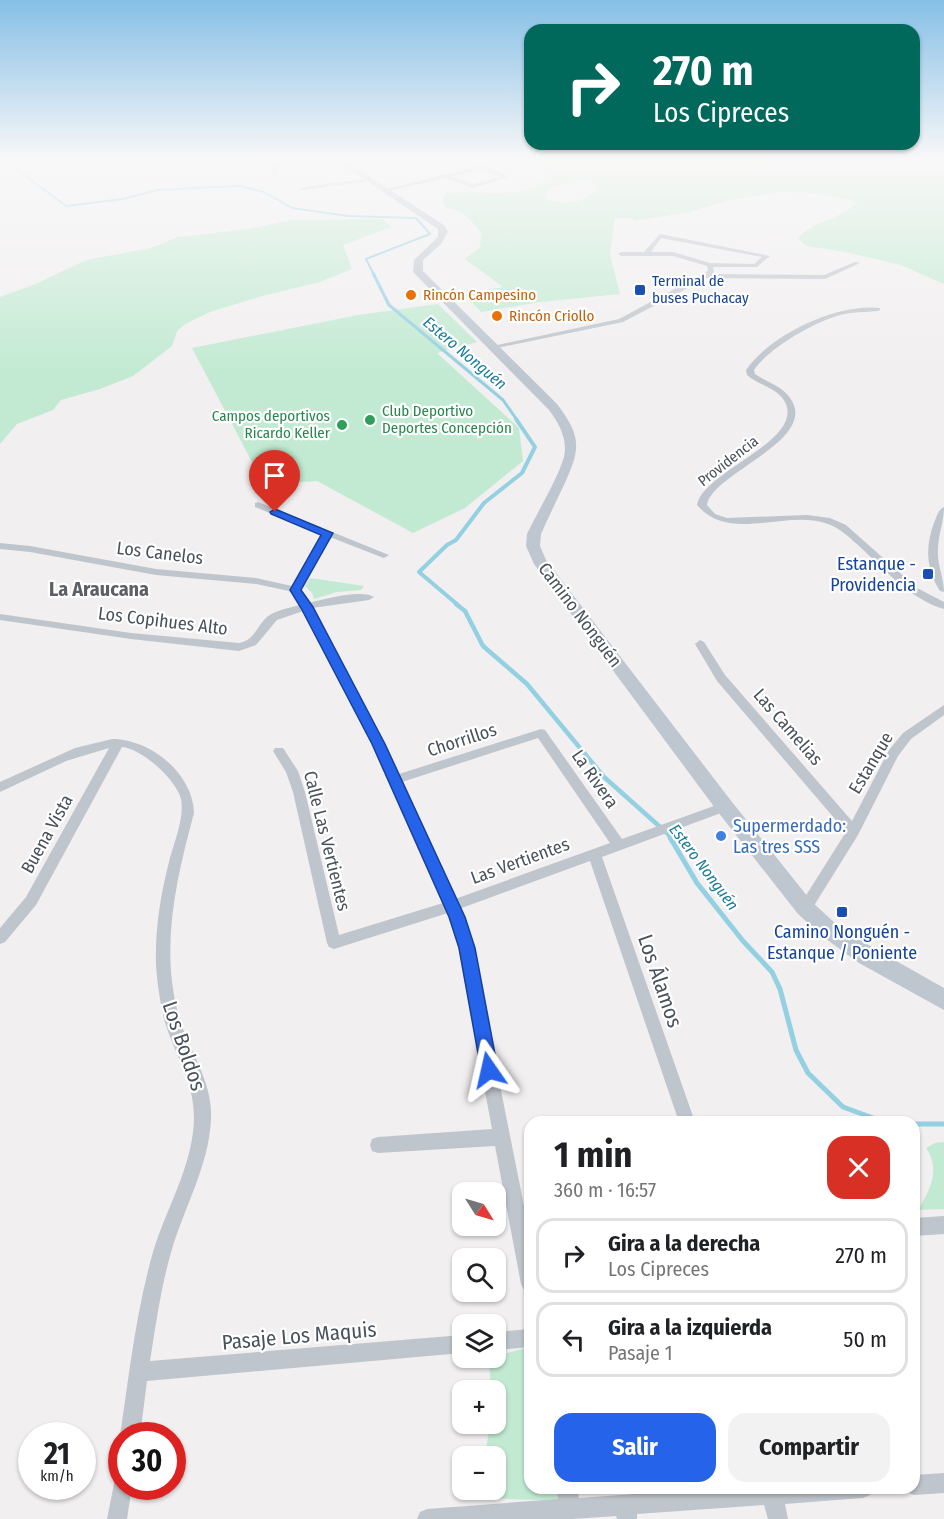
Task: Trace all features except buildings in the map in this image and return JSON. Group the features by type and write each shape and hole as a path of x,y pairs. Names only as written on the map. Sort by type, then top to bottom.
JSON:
{"main road":[{"name":"Camino Nonguén","path":"443,230 443,238 418,260 416,269 558,413 567,426 571,440 571,452 534,534 533,546 538,561 724,807 805,908 830,930 867,956 944,1000"}],"street":[{"path":"621,254 646,254 673,254 710,265 755,266 767,256 660,236 646,254"},
{"path":"706,276 825,277 857,263"},
{"path":"492,346 621,321 706,276 711,272 710,265"},
{"name":"Providencia","path":"878,309 836,314 804,328 755,361 750,370 752,375 780,393 788,402 792,410 789,423 781,435 769,446 709,490 702,505 711,515 735,521 805,516 833,521 843,527 913,590 944,606"},
{"path":"258,505 384,555"},
{"path":"944,510 941,527 933,540 932,561 936,576 944,589"},
{"path":"327,533 295,590 307,607 379,744 452,905 467,948 524,1252"},
{"name":"Los Canelos","path":"0,546 156,572 256,581 295,590"},
{"name":"Los Copihues Alto","path":"0,617 131,636 239,647 250,645 257,640 274,617 343,598 369,597"},
{"name":"Las Camelias","path":"700,644 721,678 853,831"},
{"name":"Estanque","path":"805,908 853,831 901,743 944,709"},
{"name":"Chorrillos","path":"395,780 541,733"},
{"name":"La Rivera","path":"541,733 619,845"},
{"name":"Los Boldos","path":"0,787 88,748 118,743 136,747 159,762 179,782 187,798 188,813 166,906 162,950 163,969 168,1005 198,1082 204,1115 197,1151 162,1252 152,1294 132,1422"},
{"name":"Buena Vista","path":"0,938 31,901 118,743"},
{"name":"Calle Las Vertientes","path":"279,751 292,771 299,792 334,943"},
{"name":"Las Vertientes","path":"334,943 392,926 724,807"},
{"name":"Los Álamos","path":"594,854 685,1116"},
{"path":"378,1145 502,1137"},
{"path":"920,1227 944,1225"},
{"path":"506,1340 524,1339"},
{"name":"Pasaje Los Maquis","path":"139,1372 452,1345"},
{"path":"920,1485 944,1483"},
{"path":"427,1519 568,1498 626,1511 705,1494"},
{"path":"772,1494 778,1519"},
{"path":"117,1519 120,1500"}],"green space":[{"path":"240,230 383,230 343,245 352,269 320,282 210,312 185,324 177,331 172,346 133,376 100,389 61,400 53,410 17,424 0,444 0,297 38,283 86,260 151,248 178,237"},
{"path":"479,230 613,230 610,255 620,294 540,302 481,312 464,294 503,287 465,259 480,247 481,233"},
{"path":"808,230 944,230 944,284 901,265 846,252 806,246 798,238"},
{"name":"Club Deportivo Deportes Concepción","path":"438,304 477,342 437,353 519,428 523,461 465,508 413,533 317,481 290,483 260,477 192,348 358,315"},
{"path":"310,578 364,586 361,590 337,592 314,599 305,586"},
{"path":"944,1142 944,1209 920,1210 930,1187 933,1172 933,1164 926,1148 935,1143"},
{"path":"524,1348 524,1494 564,1494 566,1501 506,1499 506,1446 487,1446 488,1434 506,1434 506,1380 490,1380 490,1368 506,1368 506,1353"}],"waterway":[{"name":"Estero Nonguén","path":"426,230 430,234 366,259 389,305 503,400 517,420"},
{"name":"Estero Nonguén","path":"458,605 419,572 447,545 456,540 484,503 522,473 535,447 516,419"},
{"name":"Estero Nonguén","path":"456,604 465,611 483,646 527,684 604,777 668,834 672,841"},
{"name":"Estero Nonguén","path":"671,839 697,883 743,941 772,972 780,989 796,1050 808,1073 843,1107 868,1116"},
{"name":"Estero Nonguén","path":"920,1124 944,1124"}],"place":[{"name":"Terminal de buses Puchacay","path":"640,290"},
{"name":"Rincón Campesino","path":"411,295"},
{"name":"Rincón Criollo","path":"497,316"},
{"name":"Club Deportivo Deportes Concepción","path":"370,420"},
{"name":"Campos deportivos Ricardo Keller","path":"342,425"},
{"name":"Estanque - Providencia","path":"928,574"},
{"name":"Supermerdado: Las tres SSS","path":"721,836"},
{"name":"Camino Nonguén - Estanque / Poniente","path":"842,912"}],"district":[{"name":"La Araucana","path":"99,589"}],"route":[{"path":"275,512 327,533 295,590 307,607 379,744 457,917 467,948 489,1070"}]}
